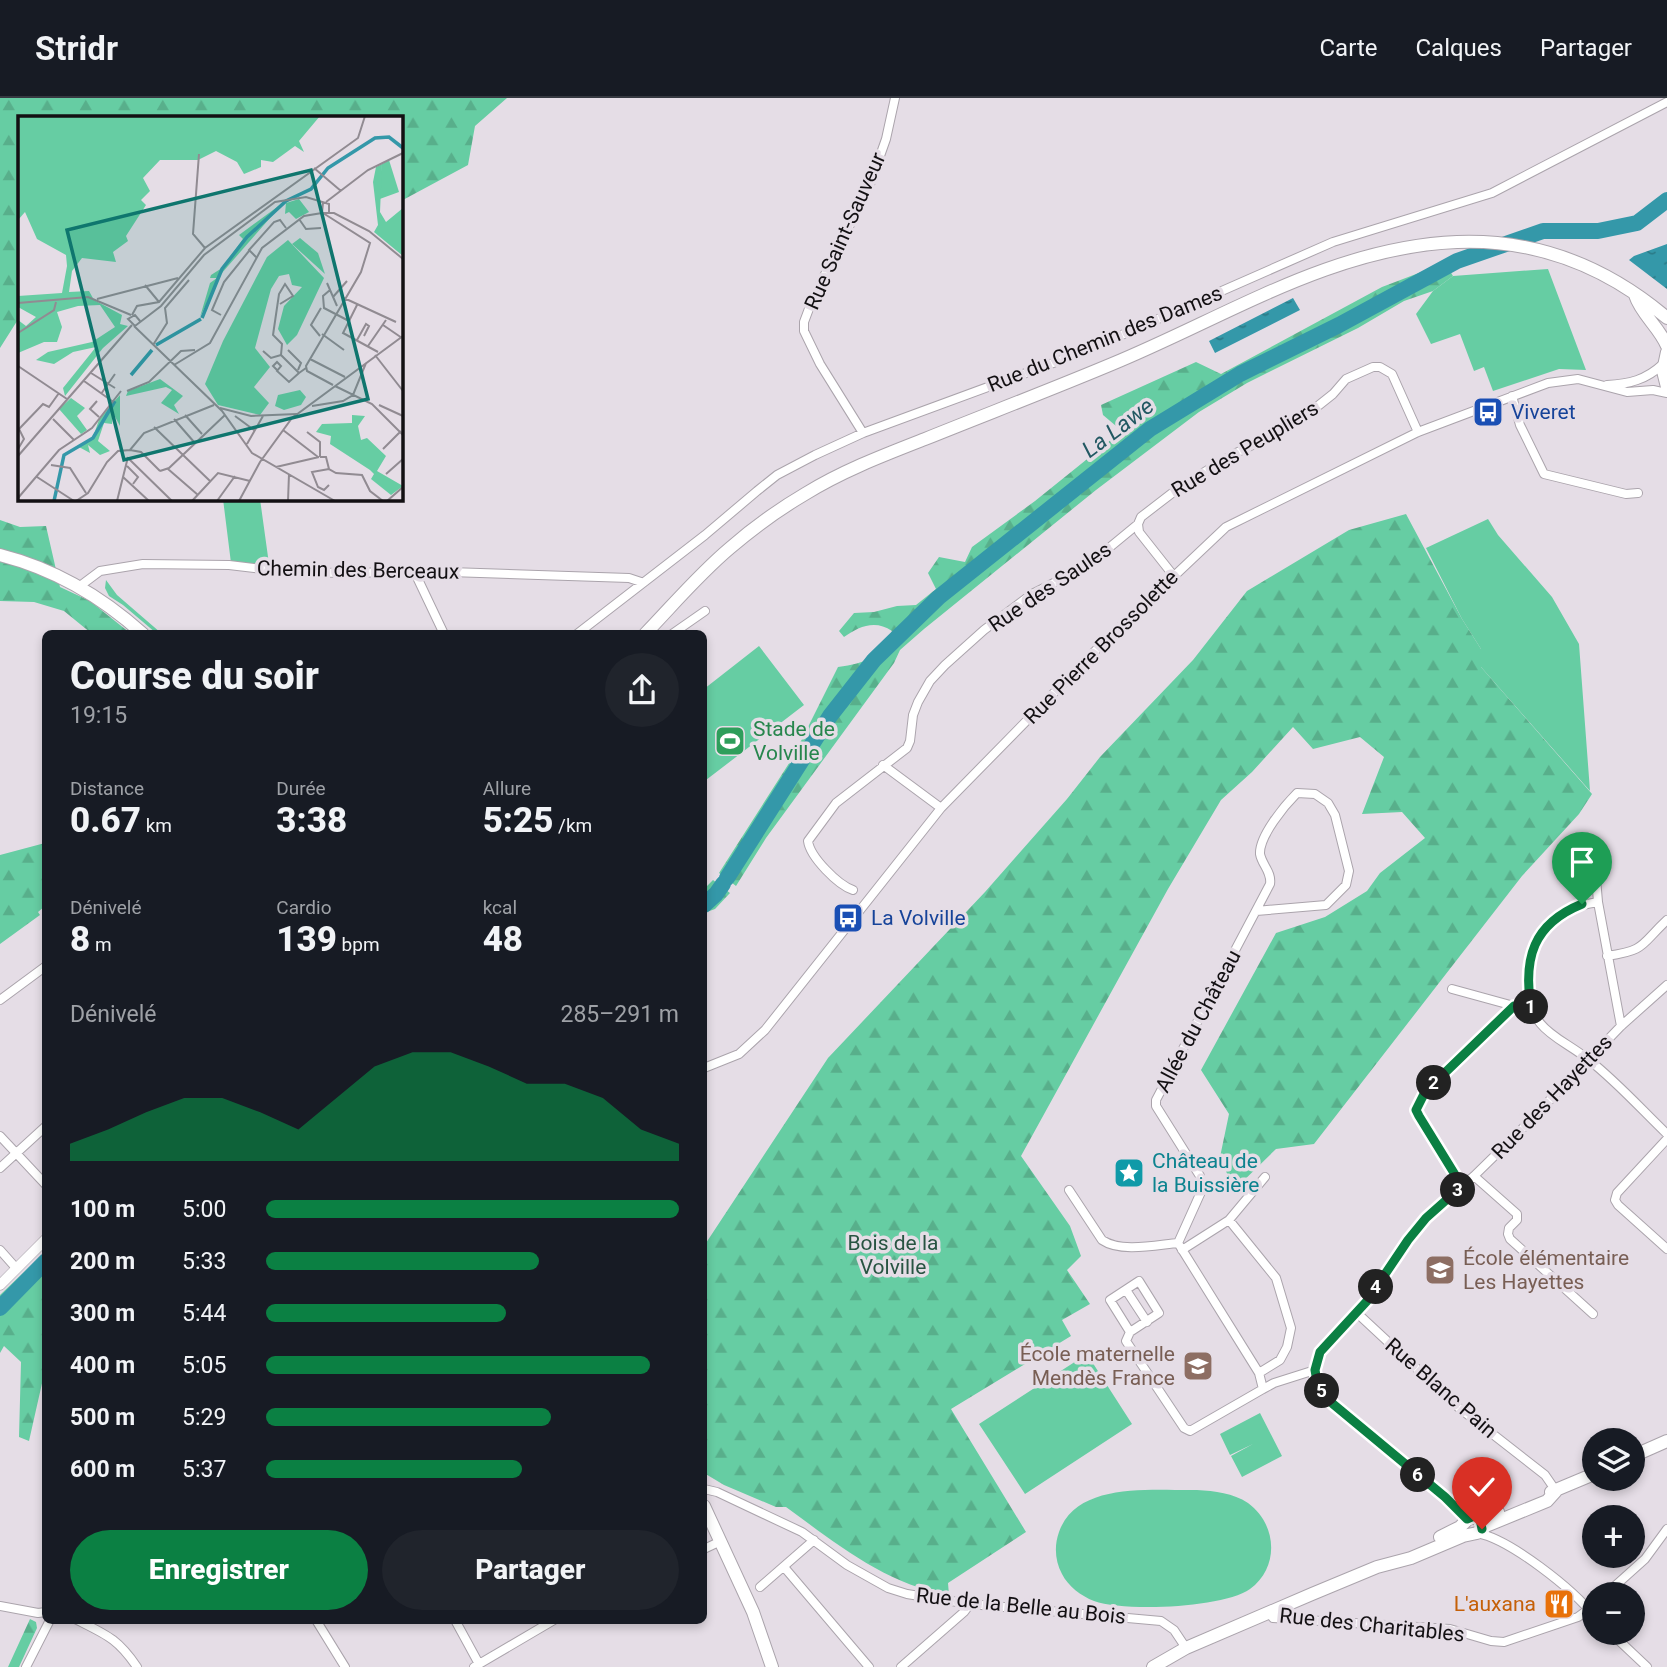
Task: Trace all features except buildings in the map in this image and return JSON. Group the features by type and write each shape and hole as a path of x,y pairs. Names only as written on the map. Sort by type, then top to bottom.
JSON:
{"main road":[{"path":"649,630 728,550 765,519 842,473 1112,364 1297,280 1339,264 1383,251 1454,242 1496,242 1534,248 1562,255 1593,269 1645,299 1667,318"},
{"path":"1635,295 1667,346"},
{"path":"1665,358 1664,377 1667,387"},
{"path":"0,555 24,561 80,586 138,630"},
{"path":"1645,1451 1667,1441"},
{"path":"1153,1667 1186,1648 1377,1567 1405,1551 1473,1526 1485,1517 1582,1479"},
{"path":"707,1512 753,1612 772,1667"}],"street":[{"name":"Rue Saint-Sauveur","path":"863,433 820,364 804,331 804,322 813,298 869,187 886,139 895,98"},
{"name":"Rue du Chemin des Dames","path":"583,630 778,475 863,433 1083,352 1333,242 1492,193 1667,102"},
{"name":"Rue Pierre Brossolette","path":"1604,386 1637,381 1650,375 1665,358"},
{"name":"Rue des Peupliers","path":"1138,524 1141,517 1180,487 1234,454 1304,417 1333,394 1340,384 1373,368 1381,367 1392,374 1418,432"},
{"name":"Rue Pierre Brossolette","path":"707,1067 739,1054 765,1030 942,808 1097,649 1226,527 1418,432 1563,379 1578,379 1627,392 1653,390 1667,393"},
{"path":"1512,396 1520,425 1544,474 1626,494 1638,493"},
{"path":"1138,524 1139,531 1173,575"},
{"name":"Rue des Saules","path":"883,765 900,753 910,741 913,715 918,702 930,681 945,665 1032,594 1087,566 1138,524"},
{"name":"Chemin des Berceaux","path":"80,586 100,571 143,564 229,565 294,573 450,572 629,578 641,582"},
{"path":"415,573 442,630"},
{"path":"678,630 705,611"},
{"path":"853,890 843,887 809,851 808,841 836,803 883,765 942,808"},
{"name":"Allée du Château","path":"1180,1247 1201,1192 1200,1176 1156,1106 1156,1100 1255,911 1270,884 1271,876 1260,856 1261,847 1280,810 1297,793 1315,794 1328,803 1340,827 1349,871 1346,885 1326,905 1255,911"},
{"path":"1594,853 1598,902 1621,1026"},
{"path":"1598,902 1582,904 1565,911 1541,934 1528,963 1531,1008 1547,1031 1588,1059 1667,1136 1617,1193 1615,1200 1667,1249"},
{"path":"1607,956 1630,953 1642,947 1667,920"},
{"path":"0,1000 42,969"},
{"name":"Rue des Hayettes","path":"1315,1370 1320,1352 1357,1313 1426,1218 1474,1176 1621,1026 1667,985"},
{"path":"1452,989 1531,1008"},
{"path":"1462,1186 1416,1110 1425,1092 1514,1006"},
{"path":"0,1168 42,1130"},
{"path":"0,1136 42,1181"},
{"path":"1474,1176 1517,1214 1517,1220 1509,1228 1510,1239 1593,1314"},
{"path":"1069,1190 1102,1241 1129,1246 1180,1247 1229,1220 1265,1177"},
{"path":"1229,1220 1276,1278 1291,1328 1287,1347 1280,1360 1259,1373"},
{"path":"0,1284 42,1243"},
{"path":"1180,1247 1259,1373 1263,1389"},
{"path":"0,1250 16,1268"},
{"path":"1128,1336 1159,1313 1139,1282 1110,1300 1128,1336 1184,1428 1190,1431 1274,1382 1315,1370 1318,1387 1333,1404 1445,1497 1473,1526 1500,1540 1582,1601"},
{"path":"1126,1290 1147,1322"},
{"name":"Rue Blanc Pain","path":"1357,1313 1458,1407 1545,1475 1556,1491"},
{"name":"Rue de la Belle au Bois","path":"707,1490 762,1513 814,1540 847,1565 888,1588 925,1598 970,1604 1161,1621 1174,1630 1186,1648"},
{"path":"1619,1582 1645,1559 1667,1529"},
{"path":"760,1587 814,1540"},
{"path":"707,1548 722,1541"},
{"path":"784,1567 869,1667"},
{"path":"901,1667 970,1604"},
{"path":"0,1606 42,1613"},
{"name":"Rue des Charitables","path":"1269,1612 1273,1618 1450,1629 1504,1642 1582,1615"},
{"path":"30,1665 48,1624"},
{"path":"85,1624 121,1645 137,1667"},
{"path":"318,1624 345,1667"},
{"path":"457,1624 476,1666 539,1624"},
{"path":"1624,1645 1647,1667"}],"green space":[{"path":"0,98 507,98 475,126 468,165 402,200 402,116 18,116 18,320 0,348"},
{"path":"1445,263 1453,276 1433,291 1404,301 1358,328 1247,383 1199,412 1096,490 924,629 900,650 894,663 766,838 736,886 719,873 793,757 838,667 871,658 883,647 892,631 873,625 855,630 844,637 839,631 854,613 916,605 936,589 928,573 939,557 965,562 972,547 1035,501 1122,431 1103,415 1101,405 1196,362 1221,374 1382,287"},
{"path":"1548,269 1586,370 1559,369 1493,391 1484,367 1474,371 1460,334 1431,344 1416,314 1433,291 1453,276"},
{"path":"223,500 260,500 269,564 231,563"},
{"name":"Bois de la Volville","path":"1406,514 1481,649 1481,667 1592,794 1579,814 1522,876 1314,1144 1276,1149 1234,1190 1220,1157 1229,1114 1201,1070 1276,933 1325,917 1367,891 1380,873 1425,838 1402,812 1362,814 1384,757 1360,737 1313,749 1293,727 1252,772 1221,800 1168,889 1021,1156 1070,1226 1081,1256 1067,1270 1090,1304 1062,1320 1071,1336 951,1409 1026,1532 948,1583 949,1595 926,1590 883,1572 843,1548 786,1507 776,1507 707,1475 707,1241 828,1058 985,892 1067,799 1100,757 1193,660 1247,591 1349,530"},
{"path":"1488,519 1498,535 1552,597 1579,644 1590,791 1481,667 1481,649 1462,619 1426,548"},
{"path":"0,520 20,527 46,526 60,587 90,601 126,630 87,630 64,611 34,602 0,601"},
{"path":"106,580 117,595 158,630 152,630 109,596 105,588"},
{"name":"Stade de Volville","path":"759,646 804,705 707,779 707,687"},
{"path":"42,844 40,915 0,944 0,855"},
{"path":"713,880 730,893 715,909 707,912 707,886"},
{"path":"42,1255 42,1383 29,1441 19,1437 21,1362 4,1346 0,1353 0,1295"},
{"path":"1087,1354 1132,1424 1025,1494 979,1424"},
{"path":"1260,1413 1282,1456 1242,1477 1231,1456 1253,1444 1230,1455 1220,1434"},
{"path":"1197,1490 1236,1497 1248,1503 1265,1522 1271,1546 1270,1558 1260,1580 1250,1589 1237,1595 1197,1604 1128,1606 1089,1599 1075,1590 1065,1578 1057,1559 1057,1537 1068,1516 1082,1504 1118,1492"},
{"path":"30,1619 36,1622 37,1628 19,1667 8,1667"}],"water":[{"path":"1667,244 1667,289 1629,260"},
{"path":"1293,298 1300,310 1215,353 1209,341"}],"waterway":[{"name":"La Lawe","path":"727,878 830,716 874,660 939,597 1150,429 1240,374 1339,325 1457,261 1543,231 1598,231 1637,223 1667,200"},
{"name":"La Lawe","path":"707,902 723,884"},
{"name":"La Lawe","path":"0,1308 42,1265"}],"place":[{"name":"Viveret","path":"1488,412"},
{"name":"Stade de Volville","path":"730,741"},
{"name":"La Volville","path":"848,918"},
{"name":"Château de la Buissière","path":"1129,1173"},
{"name":"École élémentaire Les Hayettes","path":"1440,1270"},
{"name":"École maternelle Mendès France","path":"1198,1366"},
{"name":"L'auxana","path":"1559,1604"}],"route":[{"path":"1482,1529 1480,1519 1474,1516 1467,1519 1445,1497 1333,1404 1318,1387 1315,1370 1320,1352 1367,1301 1408,1240 1426,1218 1462,1186 1419,1116 1416,1110 1419,1101 1425,1092 1514,1006 1531,1008 1528,963 1533,949 1552,921 1565,911 1582,904"}]}
